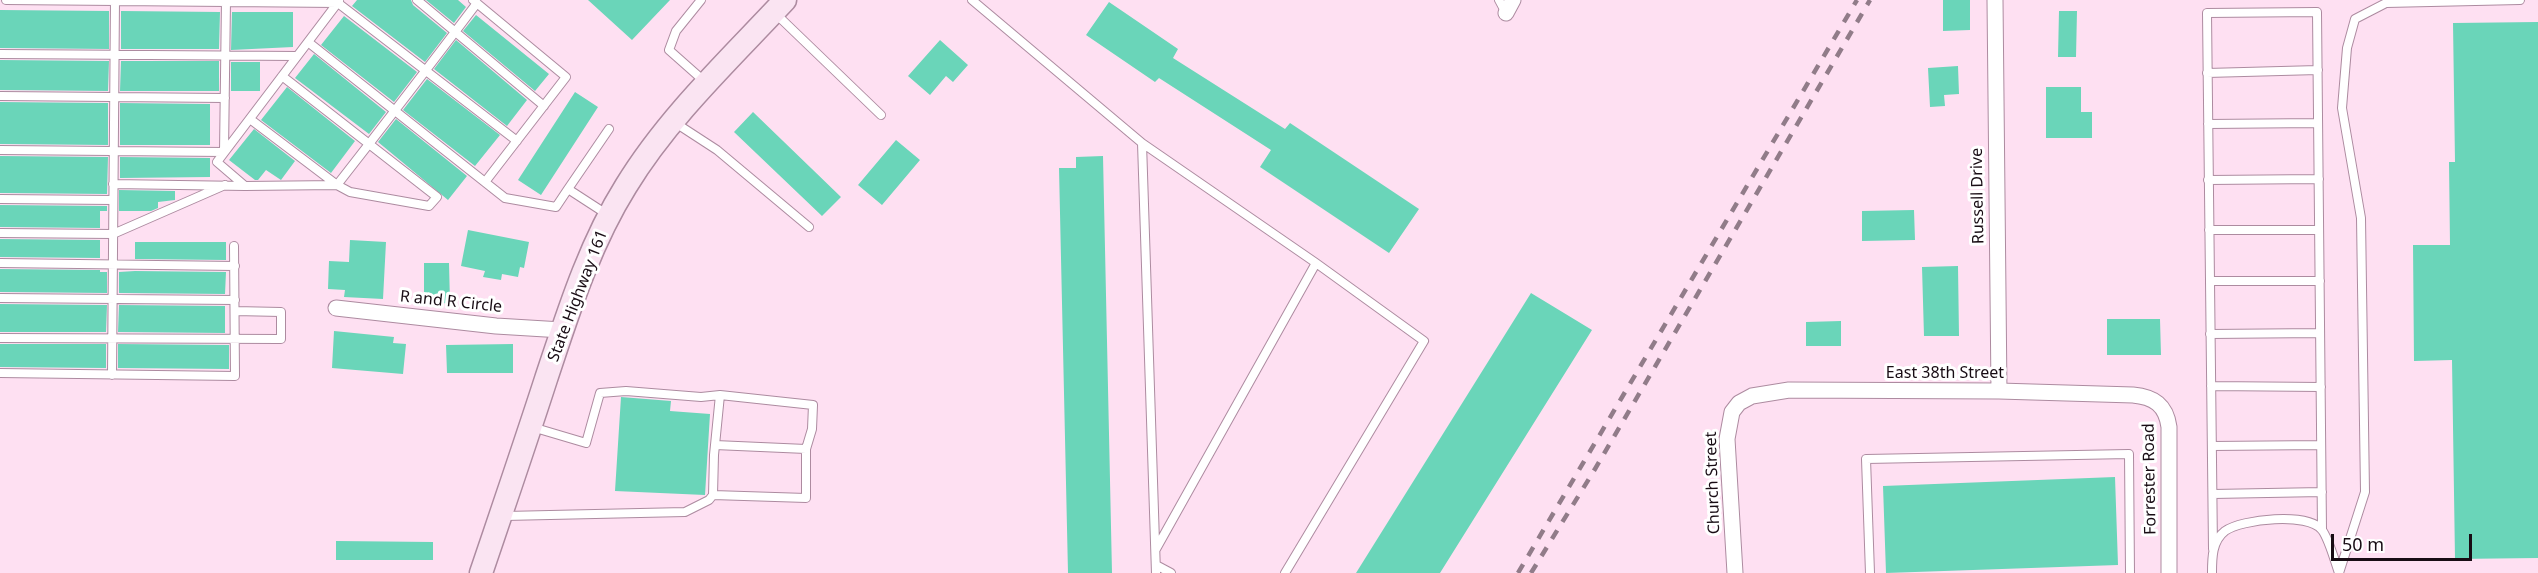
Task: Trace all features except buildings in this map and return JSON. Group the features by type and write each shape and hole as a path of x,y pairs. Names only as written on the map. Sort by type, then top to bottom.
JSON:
{"main road":[{"name":"State Highway 161","path":"481,573 562,330 609,216 645,157 673,122 779,6"}],"street":[{"name":"Russell Drive","path":"1995,0 1998,391"},
{"name":"R and R Circle","path":"336,308 496,326 562,330"},
{"name":"East 38th Street","path":"1746,398 1789,390 1998,391 2146,396"},
{"name":"Forrester Road","path":"2146,396 2163,406 2168,415 2169,573"},
{"name":"Church Street","path":"1735,573 1727,439 1732,412 1746,398"}],"lane":[{"path":"6,0 339,1 517,141"},
{"path":"417,0 544,106"},
{"path":"701,0 676,31 669,50 707,84"},
{"path":"972,0 1142,143 1316,262 1424,341 1285,573"},
{"path":"2339,573 2366,492 2361,218 2342,108 2347,48 2355,19 2386,3 2520,0"},
{"path":"112,375 116,1"},
{"path":"245,186 217,162 339,1"},
{"path":"224,152 226,2"},
{"path":"337,185 455,32 475,2 566,77 485,182"},
{"path":"779,6 881,114"},
{"path":"2212,573 2207,13 2317,12 2322,530 2339,573"},
{"path":"308,42 506,198 556,207 609,129"},
{"path":"0,54 297,56"},
{"path":"2207,73 2318,70"},
{"path":"250,119 337,185 350,192 429,206 437,196 282,76"},
{"path":"0,96 225,98"},
{"path":"673,122 717,150 809,227"},
{"path":"2208,124 2318,123"},
{"path":"1142,143 1156,569 1171,573"},
{"path":"0,150 224,152"},
{"path":"2208,180 2319,179"},
{"path":"113,184 337,185"},
{"path":"0,233 113,234 225,185"},
{"path":"568,189 609,216"},
{"path":"0,199 113,200"},
{"path":"2209,230 2319,230"},
{"path":"0,373 235,376 234,246"},
{"path":"1156,549 1316,262"},
{"path":"0,263 235,266"},
{"path":"2210,281 2320,281"},
{"path":"0,298 235,300"},
{"path":"0,338 281,339 282,312 235,311"},
{"path":"2210,334 2320,333"},
{"path":"2211,386 2321,387"},
{"path":"530,427 586,443 600,393 626,391 701,397 720,396 813,405 812,429 806,449 806,498 713,495"},
{"path":"500,516 685,512 709,500 713,495 720,396"},
{"path":"715,445 806,449"},
{"path":"2212,446 2321,445"},
{"path":"1870,573 1866,459 2129,454 2130,573"},
{"path":"2213,494 2322,492"},
{"path":"2213,549 2224,532 2242,523 2284,519 2300,520 2308,521 2322,530"}],"railway":[{"path":"1518,573 1857,0"},
{"path":"1531,573 1595,469 1870,0"}]}
